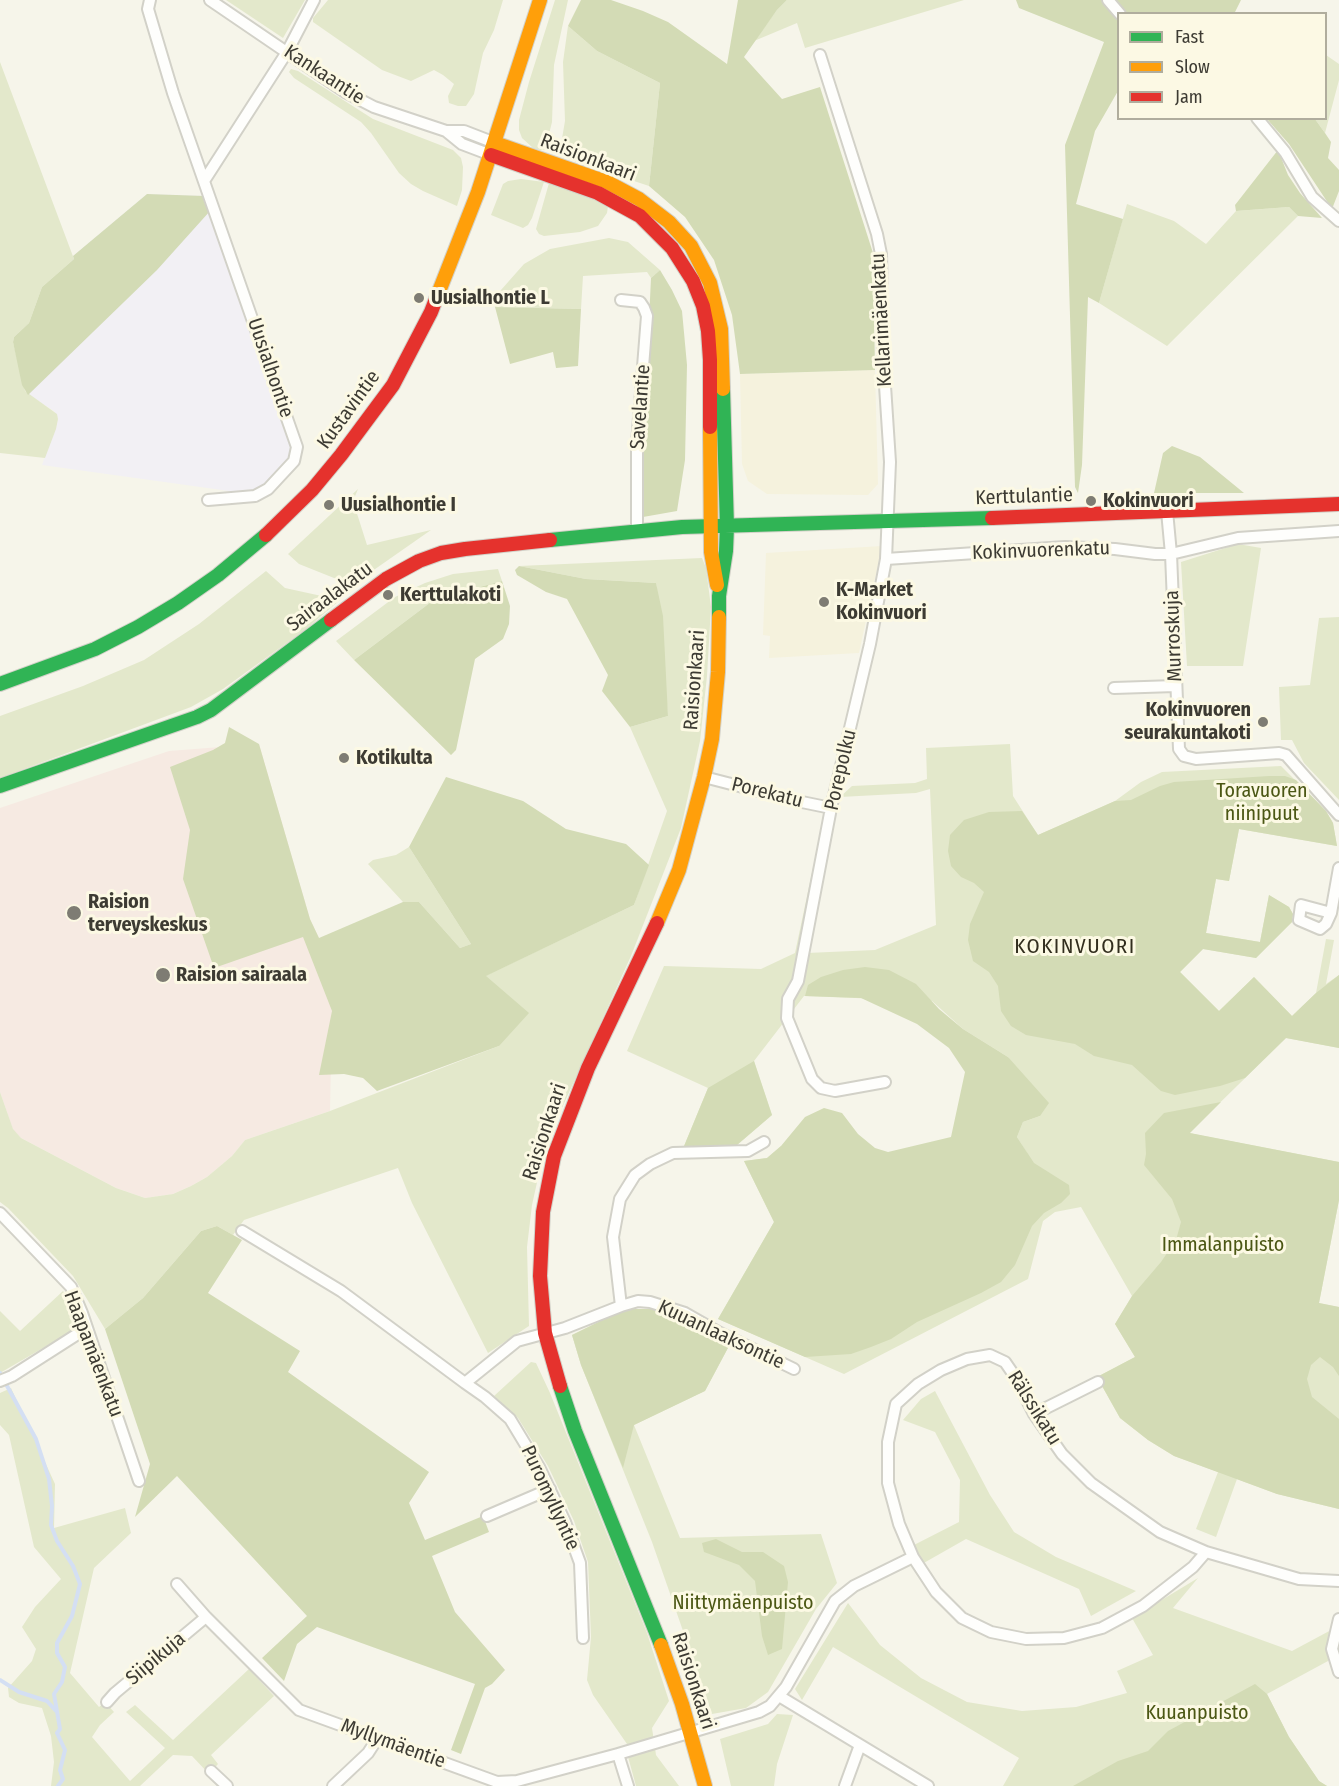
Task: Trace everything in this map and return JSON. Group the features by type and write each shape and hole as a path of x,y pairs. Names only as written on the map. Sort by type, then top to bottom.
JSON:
{"main road":[{"name":"Kustavintie","path":"0,684 50,667 138,627 218,575 254,546 312,490 369,419 393,385 419,339 448,271 493,149 540,0"},
{"name":"Raisionkaari","path":"493,149 607,182 639,199 669,222 691,246 710,283 721,329 728,526 719,596 716,708 704,777 679,870 564,1125 554,1156 543,1212 540,1245 545,1333 559,1385 575,1431 662,1647 705,1786"},
{"name":"Raisionkaari","path":"493,149 620,203 658,232 682,263 699,298 708,331 711,552 719,596"},
{"name":"Kerttulantie","path":"711,527 1339,504"},
{"name":"Sairaalakatu","path":"0,786 197,717 211,710 359,598 402,569 419,561 441,553 465,549 711,527"}],"street":[{"name":"Uusialhontie","path":"150,0 148,9 170,82 297,447 294,461 268,489 255,496 208,500"},
{"name":"Kankaantie","path":"210,0 345,92 401,117 446,131 462,144 493,149"},
{"path":"204,181 287,52 314,0"},
{"path":"1108,0 1118,12"},
{"name":"Kellarimäenkatu","path":"820,55 877,234 881,254 883,355 890,462 888,522"},
{"path":"1259,120 1285,152 1312,196 1339,221"},
{"name":"Savelantie","path":"621,300 640,303 646,316 637,443 637,532"},
{"name":"Murroskuja","path":"1167,512 1171,554 1179,749 1184,756 1196,759 1280,753 1286,755 1339,815"},
{"path":"886,559 888,522"},
{"name":"Kokinvuorenkatu","path":"886,559 1065,547 1171,554 1238,538 1339,531"},
{"name":"Porepolku","path":"885,1082 835,1091 821,1088 812,1079 787,1018 788,999 798,981 831,808 870,644 886,559"},
{"path":"1114,688 1175,686"},
{"name":"Porekatu","path":"704,777 831,808"},
{"path":"1331,913 1339,868"},
{"path":"621,1306 613,1237 620,1199 634,1175 673,1153 748,1151 764,1142"},
{"name":"Haapamäenkatu","path":"0,1213 71,1287 139,1481"},
{"name":"Puromyllyntie","path":"242,1231 341,1291 485,1397 510,1419 550,1489 580,1563 583,1638"},
{"name":"Kuuanlaaksontie","path":"545,1333 638,1301 664,1305 685,1313 794,1369"},
{"path":"0,1381 12,1376 87,1328"},
{"path":"465,1383 517,1341 545,1333"},
{"name":"Rälssikatu","path":"1206,1552 1193,1567 1143,1606 1102,1628 1064,1638 1026,1639 991,1632 962,1618 936,1592 913,1557 899,1524 888,1483 888,1442 896,1404 918,1384 941,1370 967,1359 990,1355 1005,1362 1016,1378 1034,1414 1062,1454 1091,1483 1160,1532 1206,1552 1299,1579 1339,1581"},
{"path":"1034,1414 1098,1382"},
{"path":"487,1516 550,1489"},
{"path":"913,1557 854,1586 835,1601 779,1696 928,1786"},
{"name":"Myllymäentie","path":"177,1584 206,1617 299,1710 497,1782 514,1784 759,1712 770,1706 779,1696"},
{"name":"Siipikuja","path":"107,1702 206,1617"},
{"path":"1339,1618 1332,1648 1339,1672"},
{"path":"333,1786 369,1753 377,1739"},
{"path":"845,1786 860,1745"},
{"path":"618,1754 628,1786"},
{"path":"211,1771 227,1786"}],"shaded area":[{"path":"147,194 205,196 300,465 265,496 42,465 58,419 54,411 28,395 73,256"},
{"path":"875,370 878,484 868,495 767,494 748,481 742,464 740,374"},
{"path":"882,546 859,653 769,658 770,636 763,635 766,553"},
{"name":"Raision sairaala","path":"259,744 310,919 319,938 332,1011 330,1111 245,1140 232,1156 207,1177 173,1194 145,1198 116,1188 21,1138 13,1130 0,1092 0,808 169,751"}],"green space":[{"path":"226,0 305,0 283,38"},
{"path":"328,0 503,0 494,30 483,53 474,94 466,106 458,106 449,103 448,96 454,84 443,75 434,70 411,81 382,70 313,22 313,18"},
{"path":"555,0 568,0 554,65 552,122 545,150 540,150 533,148 522,138 519,120"},
{"path":"581,0 611,0 643,11 668,22 727,64 738,0 787,0 777,10 744,57 782,99 820,87 873,253 875,370 740,374 732,315 714,260 685,217 649,186 660,83 597,51 568,26"},
{"path":"787,0 964,0 805,48 797,23 754,41"},
{"path":"1016,0 1102,0 1117,18 1117,93 1095,131 1076,204 1123,219 1099,303 1088,297 1082,465 1078,493 1075,487 1065,145 1104,42 1019,8"},
{"path":"1112,0 1241,0 1235,12 1124,12"},
{"path":"568,26 597,51 660,83 649,186 559,156 565,121 563,62"},
{"path":"1327,56 1339,64 1339,80 1325,133 1316,120 1327,120"},
{"path":"0,62 74,259 42,287 29,323 14,337 13,342 25,391 57,414 56,429 45,458 0,453"},
{"path":"291,69 298,71 373,119 453,150 461,158 463,167 462,190 457,206 411,184 399,173 361,122 294,78 289,72"},
{"path":"1268,120 1316,120 1331,142 1328,158 1339,170 1339,191 1332,209 1289,144"},
{"path":"1278,150 1288,175 1322,218 1298,216 1289,207 1236,211 1235,205"},
{"path":"521,179 544,182 532,218 523,228 491,215 503,184"},
{"path":"549,183 593,197 608,206 607,213 598,226 580,232 544,236 539,234 536,229"},
{"path":"147,194 205,196 210,211 157,270 28,395 22,385 13,342 14,337 29,323 42,287 74,259 73,256"},
{"path":"1127,204 1174,221 1206,244 1236,211 1289,207 1298,216 1167,346 1099,303"},
{"path":"609,238 628,242 660,270 651,278 647,272 583,276 581,309 495,307 493,299 524,264 550,249"},
{"path":"660,270 682,311 687,365 685,460 677,511 643,517 640,510 651,278"},
{"path":"495,307 581,309 578,366 556,368 553,352 510,364"},
{"path":"1172,446 1200,457 1244,493 1154,493 1163,453"},
{"path":"358,489 353,501 367,545 431,530 358,581 334,578 299,564 288,554"},
{"path":"1238,544 1261,548 1243,666 1187,666 1181,562"},
{"path":"702,558 706,568 711,607 707,676 700,741 681,828 631,956 551,1132 532,1205 527,1247 529,1326 488,1353 412,1203 398,1168 244,1220 233,1235 217,1226 201,1231 143,1298 105,1329 73,1276 0,1202 0,1092 13,1129 21,1138 116,1188 145,1198 173,1194 207,1177 232,1156 245,1140 330,1111 499,1046 485,976 634,905 667,811 630,727 668,716 656,583 586,579 519,566"},
{"path":"519,566 586,579 656,583 663,616 668,716 630,727 602,691 608,675 567,599 546,592 517,575 515,570"},
{"path":"498,569 502,581 435,599 354,660 336,641 395,597 425,583 453,574"},
{"path":"266,571 285,588 340,600 306,629 223,689 191,707 0,778 0,716 83,686 144,660 199,624"},
{"path":"502,581 510,606 509,624 503,639 475,659 456,750 451,755 354,660 435,599"},
{"path":"1339,617 1339,800 1304,763 1292,740 1281,740 1279,687 1310,685 1319,618"},
{"path":"229,727 259,744 310,919 319,938 403,902 419,902 460,948 471,944 409,847 446,777 523,801 566,829 626,844 649,865 634,905 486,976 529,1013 499,1046 377,1091 363,1078 344,1074 319,1075 332,1011 303,937 214,968 183,879 190,830 170,767 225,743"},
{"name":"Toravuoren niinipuut","path":"1010,744 1013,796 1038,835 1115,801 1141,782 1162,772 1281,766 1326,811 1333,823 1337,846 1239,829 1229,881 1216,879 1206,933 1260,942 1269,895 1289,907 1293,914 1292,922 1256,958 1203,949 1180,972 1219,1011 1254,977 1292,1016 1316,993 1326,939 1334,940 1326,984 1339,975 1339,1048 1286,1038 1189,1133 1339,1162 1339,1200 1319,1303 1339,1307 1339,1509 1277,1494 1237,1479 1216,1537 1196,1529 1218,1472 1174,1456 1148,1440 1120,1418 1097,1377 1135,1357 1115,1324 1132,1296 1081,1207 1055,1212 1043,1221 1028,1279 844,1374 718,1319 774,1222 744,1161 767,1158 781,1146 806,1222 1027,1153 1017,1137 1023,1122 1040,1116 1008,1057 963,1029 932,1001 804,996 754,1061 772,1115 737,1145 682,1151 708,1088 627,1051 664,966 761,969 795,953 821,830 831,838 807,953 875,950 936,925 930,789 916,793 840,797 852,786 915,783 927,779 926,748"},
{"name":"Toravuoren niinipuut","path":"1285,776 1296,780 1326,811 1333,823 1337,846 1239,829 1229,881 1216,879 1206,933 1260,942 1269,895 1289,907 1293,914 1292,922 1256,958 1203,949 1180,972 1219,1011 1254,977 1292,1016 1339,975 1339,1048 1286,1038 1245,1078 1220,1086 1175,1095 1161,1091 1132,1065 1094,1056 1075,1044 1026,1035 1011,1026 1001,1011 998,986 989,972 973,961 968,940 970,924 984,892 974,883 961,877 951,866 948,851 950,835 964,820 989,812 1022,811 1038,835 1115,801 1131,800 1174,782"},
{"path":"409,847 471,944 460,948 419,902 403,902 368,864 373,860 396,855"},
{"path":"865,967 889,970 916,984 939,1009 963,1029 1008,1057 1049,1103 1040,1116 1023,1122 1017,1137 1034,1163 1069,1185 1070,1194 1061,1203 1044,1213 1032,1226 1015,1265 1001,1282 871,1347 851,1354 805,1357 718,1319 774,1222 744,1161 767,1158 781,1146 805,1117 824,1108 842,1113 858,1134 875,1148 888,1152 951,1137 965,1072 949,1048 917,1024 861,998 805,996 808,985 821,977 843,970"},
{"path":"754,1061 772,1115 737,1145 682,1151 708,1088"},
{"name":"Immalanpuisto","path":"1221,1102 1190,1133 1339,1162 1339,1200 1319,1303 1339,1307 1339,1376 1333,1367 1320,1357 1311,1365 1307,1379 1312,1397 1339,1419 1339,1509 1277,1494 1174,1456 1148,1440 1120,1418 1097,1377 1135,1357 1115,1324 1132,1296 1176,1240 1181,1222 1172,1199 1144,1165 1145,1133 1164,1113"},
{"path":"217,1226 242,1240 208,1293 300,1351 288,1372 429,1472 409,1503 425,1540 483,1516 489,1532 432,1556 455,1612 505,1670 485,1688 461,1754 451,1750 475,1684 317,1627 297,1644 284,1681 262,1658 307,1616 177,1476 135,1517 150,1464 105,1329 143,1298 201,1231"},
{"path":"63,1291 72,1303 81,1326 0,1373 0,1311 20,1331"},
{"name":"Niittymäenpuisto","path":"629,1309 651,1309 686,1320 729,1346 705,1391 634,1425 680,1538 821,1534 837,1583 816,1609 768,1692 746,1708 712,1714 652,1542 581,1365 572,1335"},
{"path":"629,1309 651,1309 672,1314 729,1346 705,1391 634,1425 623,1468 581,1365 572,1335"},
{"path":"531,1362 536,1363 550,1393 647,1633 669,1701 652,1728 656,1755 679,1786 636,1786 627,1753 627,1744 593,1695 587,1680 591,1637 588,1562 574,1521 548,1466 518,1418 494,1396"},
{"path":"11,1388 55,1484 54,1528 125,1508 131,1533 94,1568 70,1673 99,1707 105,1702 114,1712 100,1725 92,1737 130,1781 165,1748 126,1712 135,1705 173,1740 249,1669 274,1696 211,1755 218,1764 209,1774 192,1756 173,1755 140,1786 51,1786 54,1762 51,1736 42,1708 19,1703 9,1697 8,1688 32,1661 36,1649 22,1627 35,1607 61,1579 34,1547 9,1435 0,1425 0,1393"},
{"path":"935,1391 990,1495 1014,1532 1056,1557 1136,1591 1091,1616 1079,1589 966,1539 922,1564 912,1546 959,1522 960,1480 935,1432 903,1420 921,1399"},
{"path":"716,1539 742,1552 763,1552 784,1566 788,1582 782,1649 768,1655 762,1636 755,1581 739,1565 704,1552 702,1543"},
{"name":"Kuuanpuisto","path":"1198,1578 1173,1608 1292,1651 1333,1629 1328,1661 1267,1694 1289,1737 1319,1781 1327,1786 1003,1786 1019,1758 833,1647 802,1700 795,1689 848,1603 880,1645 921,1678 967,1702 1022,1711 1076,1707 1127,1693 1117,1671 1153,1655 1132,1618"},
{"path":"1255,1684 1267,1694 1289,1737 1319,1781 1327,1786 1073,1786 1118,1761 1148,1751 1168,1731"},
{"path":"777,1714 793,1715 777,1764 774,1786 731,1786 720,1739 768,1724"}],"waterway":[{"path":"0,1373 36,1439 49,1479 52,1506 51,1525 80,1584 72,1616 57,1643 57,1653 65,1667 62,1682 54,1694 60,1729 57,1733 65,1750 60,1770 63,1779 58,1786"},
{"path":"0,1680 19,1692 47,1701 56,1711"}],"traffic: fast":[{"path":"719,617 719,596 727,527 723,389"},
{"path":"550,540 682,527 992,518"},
{"path":"0,684 95,649 138,627 218,575 266,535"},
{"path":"0,786 197,717 211,710 331,620"},
{"path":"560,1386 575,1431 661,1645"}],"traffic: slow":[{"path":"438,294 478,192 540,0"},
{"path":"495,143 607,182 639,199 669,222 691,246 710,283 721,329 723,389"},
{"path":"710,427 711,552 717,585"},
{"path":"657,923 679,870 712,739 718,672 719,617"},
{"path":"661,1645 682,1704 705,1786"}],"traffic: jam":[{"path":"491,155 598,193 640,216 672,248 693,281 703,306 710,360 710,427"},
{"path":"266,535 312,490 393,385 438,294"},
{"path":"992,518 1339,504"},
{"path":"331,620 386,579 419,561 441,553 465,549 550,540"},
{"path":"560,1386 545,1333 540,1276 543,1212 554,1156 588,1068 657,923"}],"place":[{"name":"Uusialhontie L","path":"419,298"},
{"name":"Kokinvuori","path":"1091,501"},
{"name":"Uusialhontie I","path":"329,505"},
{"name":"Kerttulakoti","path":"388,595"},
{"name":"K-Market Kokinvuori","path":"824,602"},
{"name":"Kokinvuoren seurakuntakoti","path":"1263,722"},
{"name":"Kotikulta","path":"344,758"},
{"name":"Raision terveyskeskus","path":"74,913"},
{"name":"Raision sairaala","path":"163,975"}],"district":[{"name":"KOKINVUORI","path":"1075,947"}]}
